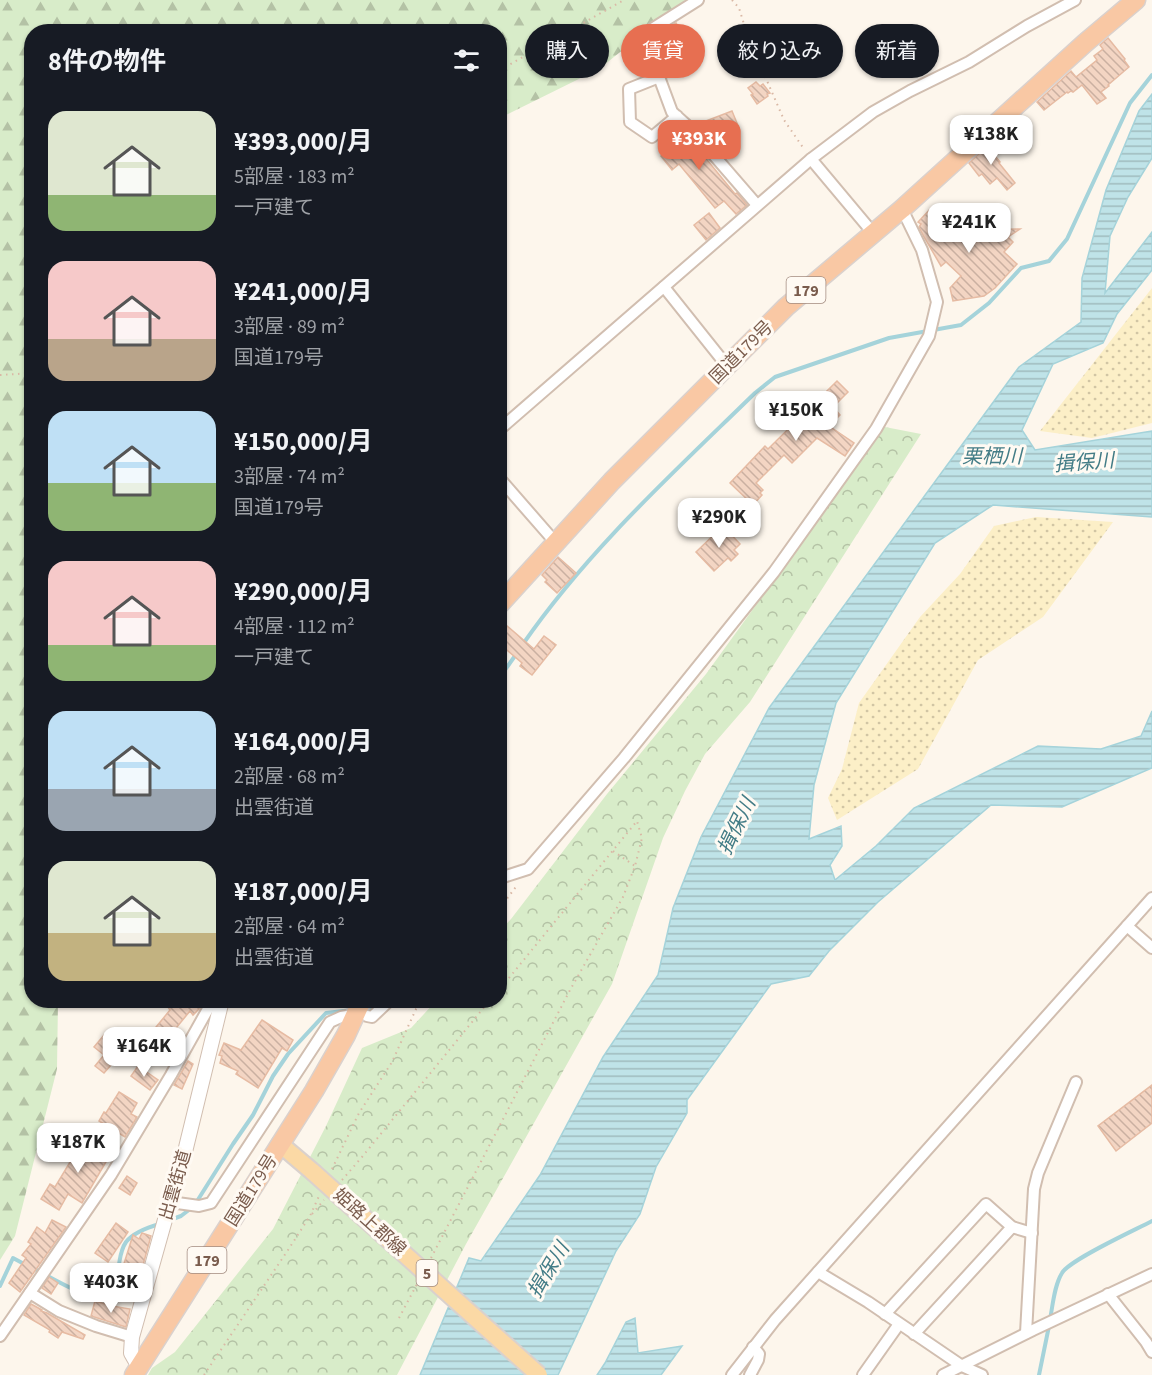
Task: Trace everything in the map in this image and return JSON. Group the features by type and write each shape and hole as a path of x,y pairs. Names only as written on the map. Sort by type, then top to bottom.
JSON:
{"highway":[{"name":"国道179号","path":"507,596 612,481 786,307 902,209 1085,43 1136,0"},
{"name":"国道179号","path":"136,1371 314,1091 364,1008"}],"main road":[{"name":"姫路上郡線","path":"280,1144 538,1375"}],"street":[{"path":"660,24 698,0"},
{"path":"507,423 811,159 873,112 969,62 1075,0"},
{"path":"656,78 629,89 630,122 652,136 676,116"},
{"path":"659,78 672,112 692,130 757,205"},
{"path":"811,159 873,233"},
{"path":"507,876 528,869 653,723 774,572 876,429 929,336 937,302 922,250 902,209"},
{"path":"664,286 727,366"},
{"path":"507,488 555,542"},
{"path":"732,1375 775,1320 1152,898"},
{"path":"1126,926 1152,948"},
{"path":"0,1336 111,1175 208,1008"},
{"name":"出雲街道","path":"136,1371 131,1353 132,1337 183,1160 220,1008"},
{"path":"364,1008 372,1017 382,1008"},
{"path":"170,1202 194,1206 210,1203 330,1022 347,1016"},
{"path":"1026,1333 1034,1189 1038,1173 1076,1082"},
{"path":"885,1314 986,1204 1012,1227 1032,1233"},
{"path":"914,1334 1012,1227"},
{"path":"818,1272 962,1366 982,1375"},
{"path":"944,1375 1026,1333 1152,1274"},
{"path":"30,1293 59,1311 132,1337"},
{"path":"1108,1294 1152,1352"},
{"path":"863,1375 899,1324"},
{"path":"750,1375 759,1354 753,1347"}],"path":[{"path":"507,66 624,0"},
{"path":"732,0 739,8 748,37 784,120 811,159"},
{"path":"0,375 24,374"},
{"path":"427,1265 570,990 623,897 635,866 642,838 637,821 507,980"},
{"path":"613,851 635,866"},
{"path":"507,898 528,869"},
{"path":"340,1182 483,1008"},
{"path":"310,1216 325,1199"},
{"path":"399,1318 422,1276"}],"green space":[{"path":"0,0 685,0 655,24 621,24 621,51 609,61 609,24 525,24 525,78 581,78 507,115 507,24 24,24 24,1008 58,1008 57,1069 15,1236 0,1260"},
{"path":"885,427 921,434 750,702 705,754 663,838 612,984 466,1244 397,1375 148,1375 152,1368 175,1352 273,1229 326,1126 362,1048 411,1028 430,1008 507,1008 507,923 607,794 706,674"}],"sand":[{"path":"1152,288 1152,423 1092,438 1040,431"},
{"path":"1036,517 1113,522 1043,617 978,660 918,769 837,820 828,798 842,769 859,703 920,617 960,574 994,526"}],"water":[{"path":"1152,94 1152,158 1128,197 1110,236 1105,293 1152,232 1152,270 1117,314 1103,343 1053,364 1022,430 1035,450 1152,431 1152,517 993,505 935,543 836,703 814,785 809,839 841,826 842,846 830,865 835,880 876,846 914,808 1038,746 1101,749 1141,736 1152,711 1152,768 1062,807 991,805 878,902 829,951 809,976 771,984 687,1100 687,1113 656,1167 640,1214 616,1251 558,1375 420,1375 469,1258 481,1261 540,1175 603,1057 658,975 673,908 701,837 769,708 1019,367 1081,322 1082,278 1106,190 1139,111"},
{"path":"635,1318 638,1353 682,1346 661,1375 597,1375 626,1322"}],"building":[{"path":"1108,38 1129,67 1101,92 1106,98 1097,104 1082,85 1073,92 1067,92 1044,110 1037,102 1071,71 1076,77 1097,60 1094,56 1103,49 1100,45"},
{"path":"756,82 760,86 763,84 770,93 757,104 748,88"},
{"path":"732,111 739,128 722,135 730,154 725,156 715,145 706,121"},
{"path":"676,127 701,159 704,156 747,205 736,214 724,201 715,208 679,164 672,170 661,156 667,151 659,141"},
{"path":"993,141 1001,151 995,156 1015,183 1007,190 997,178 990,184 982,174 979,176 969,163"},
{"path":"937,206 970,237 975,230 1020,229 1008,237 1013,242 1004,252 1017,264 995,288 984,296 953,301 950,288 961,276 946,262 941,266 918,222 932,207 934,209"},
{"path":"709,213 720,228 706,240 694,225"},
{"path":"837,381 848,392 833,407 840,415 829,426 854,443 845,456 817,438 792,463 784,455 756,483 763,490 760,493 762,495 753,505 730,483 765,446 768,449"},
{"path":"723,526 740,544 734,550 738,554 731,561 728,558 714,571 696,552"},
{"path":"558,557 576,573 557,593 545,582 547,580 542,575"},
{"path":"507,626 534,649 544,636 556,645 532,675 520,666 522,663 507,650"},
{"path":"169,1008 200,1008 193,1015 190,1011 163,1044 175,1052 170,1062 156,1053 148,1063 142,1059 157,1036 152,1032 170,1010"},
{"path":"262,1020 293,1040 287,1051 282,1048 258,1088 236,1074 238,1071 220,1063 222,1056 219,1055 224,1043 241,1050"},
{"path":"104,1035 112,1043 109,1046 119,1056 104,1073 95,1066 104,1055 94,1047"},
{"path":"188,1061 193,1064 182,1089 174,1085"},
{"path":"138,1066 158,1080 150,1090 131,1076"},
{"path":"1152,1085 1152,1123 1116,1151 1098,1126"},
{"path":"119,1092 137,1103 131,1114 137,1117 125,1137 99,1121"},
{"path":"78,1135 110,1155 82,1203 68,1194 59,1210 41,1199 50,1184 55,1187 78,1149 71,1145"},
{"path":"127,1176 137,1183 130,1195 119,1188"},
{"path":"52,1220 66,1227 20,1292 9,1283 26,1258 22,1255 31,1244 28,1242 37,1227 45,1233"},
{"path":"116,1223 128,1232 108,1262 95,1253"},
{"path":"142,1233 151,1236 140,1276 122,1270 133,1235 139,1239"},
{"path":"49,1277 58,1283 51,1294 42,1288"},
{"path":"95,1301 130,1309 126,1327 91,1316"},
{"path":"31,1304 85,1335 83,1339 62,1332 58,1338 49,1332 50,1330 24,1315"}],"waterway":[{"path":"523,644 575,576 603,544 755,393 775,377 889,338 961,325 989,303 1021,268 1049,261 1067,239 1130,103 1152,75"},
{"path":"507,667 517,653"},
{"path":"167,1221 181,1216 194,1206 253,1115 273,1076 288,1054 326,1013 352,1010"},
{"path":"1050,1319 1057,1284 1067,1267 1089,1253 1152,1221"},
{"path":"33,1268 86,1294 107,1300 116,1299 119,1262 126,1242 137,1233 160,1224"},
{"path":"0,1286 13,1258 26,1265"},
{"path":"1039,1375 1049,1326"}],"water label":[{"name":"栗栖川","path":"992,456"},
{"name":"揖保川","path":"1084,462"},
{"name":"揖保川","path":"736,826"},
{"name":"揖保川","path":"548,1270"}]}
